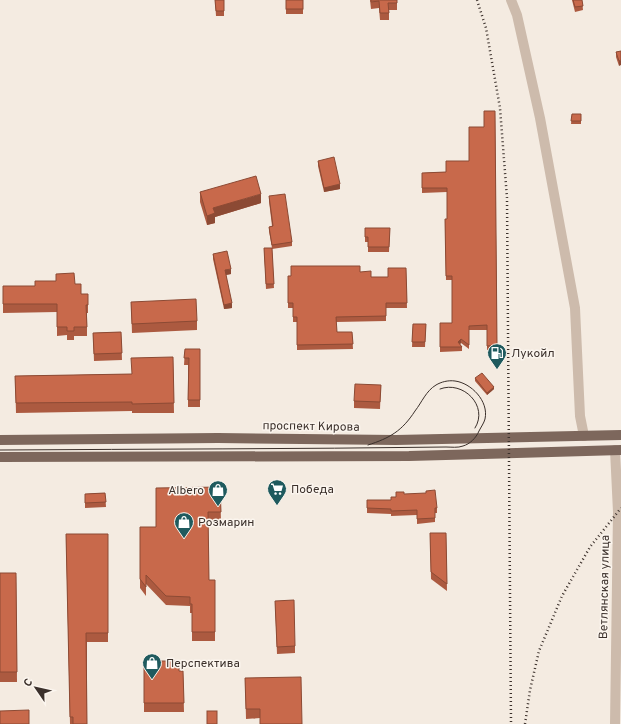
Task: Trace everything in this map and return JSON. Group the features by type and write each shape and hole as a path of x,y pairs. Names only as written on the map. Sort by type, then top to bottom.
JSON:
{"main road":[{"name":"проспект Кирова","path":"0,440 218,438 396,440 621,435"},
{"path":"0,458 409,456 618,450"}],"street":[{"path":"511,0 516,15 540,118 575,308 580,416 584,436"},
{"name":"Ветлянская улица","path":"615,724 618,450"}],"building":[{"path":"215,0 224,0 224,11 216,11"},
{"path":"286,0 303,0 303,9 286,9"},
{"path":"371,0 397,0 397,3 388,3 389,13 380,13 379,1 371,2"},
{"path":"573,0 582,0 583,6 575,7"},
{"path":"621,51 621,60 619,61 616,52"},
{"path":"484,111 495,111 497,345 487,346 487,325 469,326 469,345 461,339 458,342 462,347 440,347 440,323 452,323 452,276 446,276 445,219 447,219 447,188 422,188 422,173 446,172 446,161 469,161 469,127 484,127"},
{"path":"572,114 581,114 581,121 571,121"},
{"path":"334,157 340,184 324,188 318,161"},
{"path":"256,176 261,194 213,208 215,213 207,216 200,192"},
{"path":"285,194 292,242 272,245 269,227 273,226 269,196"},
{"path":"365,228 390,228 389,247 368,247 368,237 365,237"},
{"path":"264,248 272,248 274,284 266,284"},
{"path":"227,251 231,269 225,270 232,303 224,305 213,254"},
{"path":"291,266 360,266 360,272 371,271 371,277 388,277 388,268 406,268 407,303 386,303 386,316 336,317 337,332 352,332 353,344 297,345 297,317 293,317 293,303 288,303 288,276 291,276"},
{"path":"74,273 75,284 81,284 81,294 88,294 88,305 86,305 87,327 74,327 74,331 67,331 67,327 57,327 57,304 3,304 3,286 35,286 35,281 56,281 56,274"},
{"path":"196,299 197,321 132,324 131,302"},
{"path":"413,324 426,324 425,342 412,342"},
{"path":"121,332 122,353 94,354 93,333"},
{"path":"185,349 200,349 200,400 188,400 189,358 184,358"},
{"path":"173,357 174,403 16,403 15,376 132,374 131,358"},
{"path":"482,373 494,387 487,393 475,378"},
{"path":"355,384 381,385 380,402 354,401"},
{"path":"220,487 221,512 208,512 209,580 215,580 215,632 192,632 192,604 190,604 190,597 166,596 146,575 146,587 140,579 140,527 156,527 156,488"},
{"path":"435,490 437,508 435,508 435,518 417,519 417,510 391,511 391,509 367,508 367,500 391,500 391,497 396,497 396,492 404,492 404,494 426,493 426,491"},
{"path":"105,493 106,502 85,503 85,494"},
{"path":"430,533 446,533 447,584 431,572"},
{"path":"66,534 108,534 108,633 86,633 87,724 73,724 73,717 70,717"},
{"path":"0,573 16,573 17,672 0,672"},
{"path":"294,600 295,646 277,647 275,601"},
{"path":"144,661 179,661 179,671 183,671 184,703 144,703"},
{"path":"301,677 302,724 260,724 260,709 246,709 245,678"},
{"path":"29,710 29,724 0,724 0,711"},
{"path":"207,711 217,711 217,724 207,724"}],"tram line":[{"path":"0,450 459,447 466,445 478,434 485,419 486,412 478,394 473,389 461,382 442,382 429,390 410,418 400,429 383,440 368,445"},
{"path":"440,389 449,387 457,388 471,397 479,411 475,428"}],"railway":[{"path":"477,0 486,28 500,108 507,198 511,724"},
{"path":"525,724 530,690 539,651 562,596 590,547 621,508"}],"place":[{"name":"Лукойл","path":"497,370"},
{"name":"Победа","path":"277,506"},
{"name":"Albero","path":"218,507"},
{"name":"Розмарин","path":"184,539"},
{"name":"Перспектива","path":"152,680"}]}
